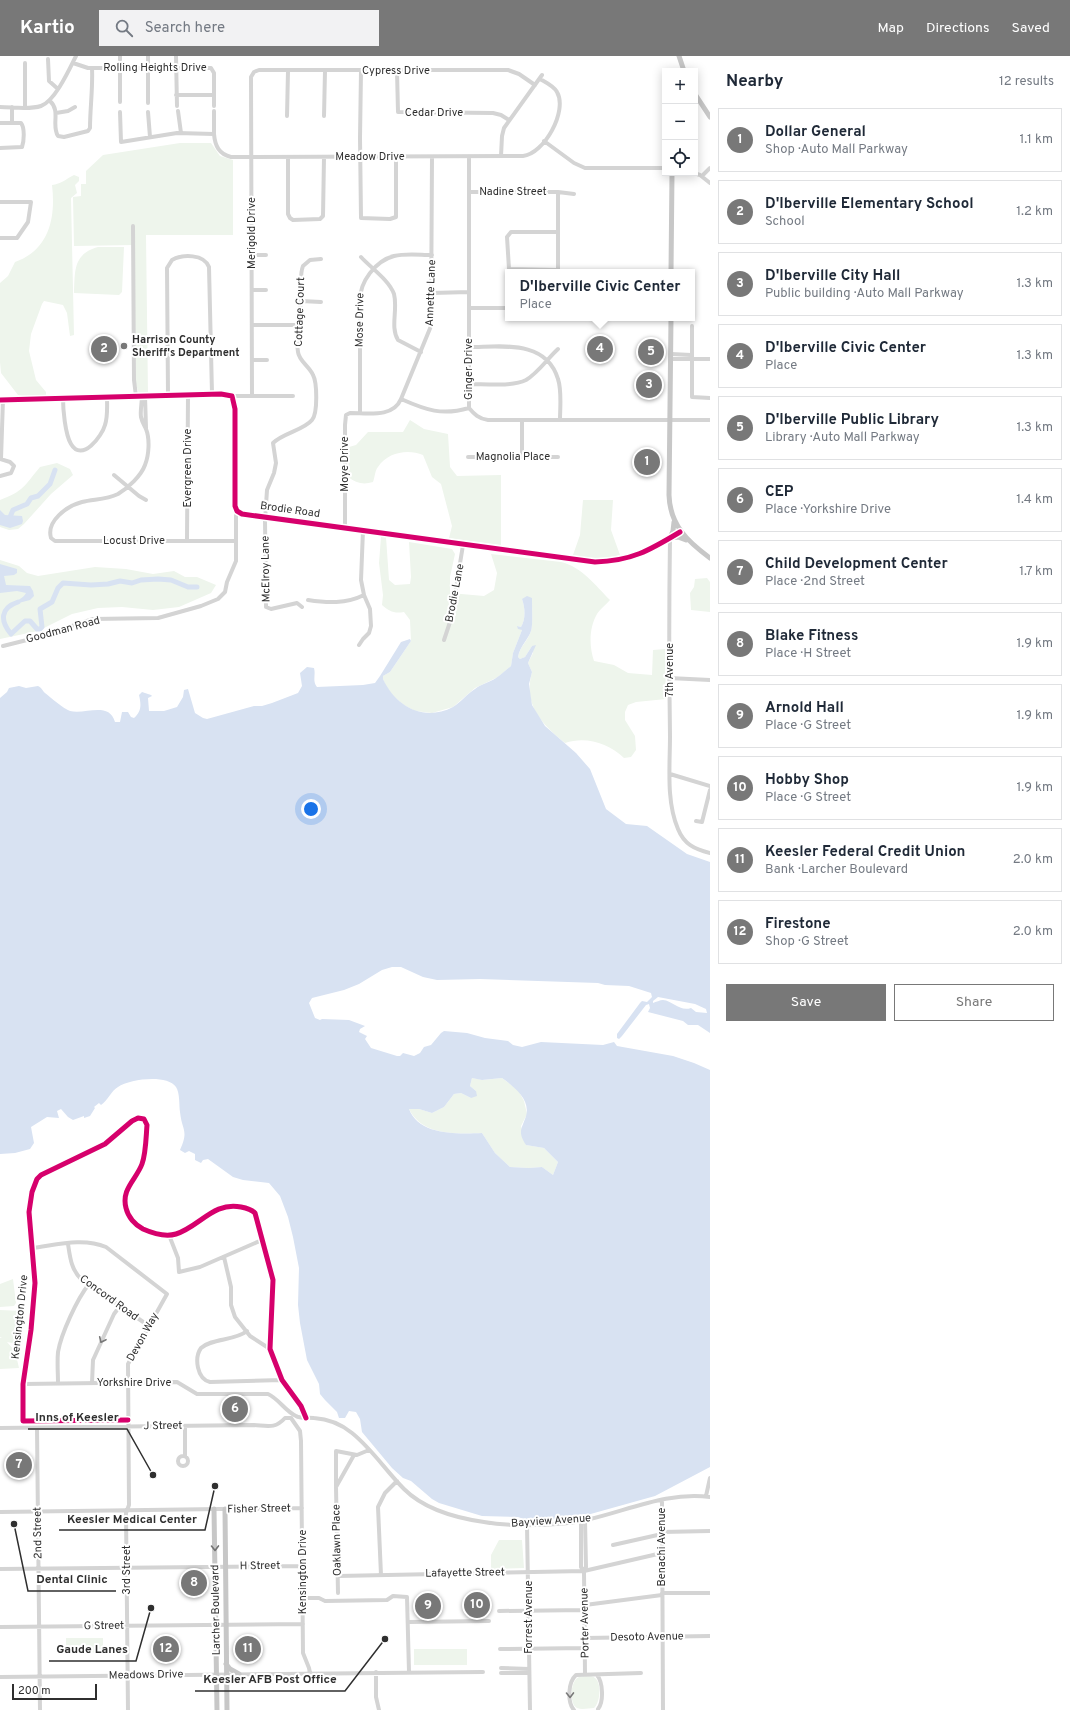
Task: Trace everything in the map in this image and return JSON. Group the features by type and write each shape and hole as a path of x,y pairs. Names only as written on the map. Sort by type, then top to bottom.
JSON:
{"main road":[{"path":"679,56 682,68"},
{"path":"698,99 710,117"},
{"path":"671,269 672,176"},
{"path":"671,321 670,508 680,532 690,543"},
{"path":"674,520 673,531 670,538 681,538 710,558"},
{"name":"Larcher Boulevard","path":"214,1509 216,1710"},
{"name":"Larcher Boulevard","path":"225,1509 227,1710"},
{"path":"226,1664 230,1669 238,1674"}],"street":[{"path":"0,107 38,107 50,101 76,56"},
{"path":"120,56 120,102"},
{"path":"148,56 148,103"},
{"path":"176,56 176,95 181,133"},
{"path":"48,59 49,81 58,89"},
{"path":"25,63 25,107"},
{"name":"Rolling Heights Drive","path":"73,63 83,67 92,68 212,68 214,95"},
{"path":"50,101 55,106 56,132 58,136 88,131 90,128 90,101 93,90 92,68"},
{"name":"Cypress Drive","path":"254,72 259,70 508,70 519,74 535,85"},
{"name":"Cedar Drive","path":"397,70 398,112 493,113 501,115 509,120"},
{"path":"287,116 288,71"},
{"path":"324,116 325,71"},
{"path":"361,71 361,218 390,219 396,217 396,157"},
{"name":"Merigold Drive","path":"252,396 252,77 254,72"},
{"name":"Meadow Drive","path":"214,134 216,145 222,153 231,157 523,156 532,154 544,141 556,123 559,97 555,89 541,77 509,120 503,131 501,156"},
{"path":"120,112 121,142 150,136 181,133 214,134 214,95 176,95"},
{"path":"12,107 12,123"},
{"path":"56,113 64,113 75,107"},
{"path":"148,112 150,136"},
{"path":"0,123 21,123 23,125 23,146 20,148 0,148"},
{"path":"544,141 574,163 586,168 662,168"},
{"path":"288,157 288,214 293,220 320,219 323,216 324,157"},
{"name":"Annette Lane","path":"360,413 388,412 396,408 401,400 431,326 432,157"},
{"name":"Ginger Drive","path":"469,157 469,408 474,414 484,420 710,420"},
{"path":"702,176 710,168"},
{"path":"698,174 710,183"},
{"name":"Nadine Street","path":"469,192 558,192 574,194"},
{"path":"558,192 558,269"},
{"path":"0,202 31,202 28,222 18,236 13,239 0,238"},
{"path":"133,226 134,357 136,396"},
{"path":"509,269 507,237 511,232 558,232"},
{"path":"252,255 266,255"},
{"name":"Mose Drive","path":"360,413 360,294 364,280 386,259 393,256 432,255"},
{"path":"361,257 389,286 393,293 395,299 396,337 400,342 421,352"},
{"path":"168,395 167,271 170,262 176,258 200,258 206,261 209,267 212,394"},
{"name":"Cottage Court","path":"266,517 267,490 276,463 273,443 277,439 310,422 315,412 315,380 298,353 298,325 301,301 301,271 303,266 310,260 321,259"},
{"path":"252,290 266,290"},
{"path":"432,293 469,292"},
{"path":"301,301 321,302"},
{"path":"469,308 505,308"},
{"path":"252,325 298,325"},
{"path":"692,326 692,397 710,398"},
{"path":"469,347 522,347 532,350 546,360 552,367 558,379 560,420"},
{"path":"469,384 517,383 530,376 558,349"},
{"path":"671,356 710,359"},
{"path":"252,360 267,360"},
{"path":"0,476 11,473 14,466 10,462 0,459 2,400 212,394 226,394 232,396 293,396"},
{"name":"Evergreen Drive","path":"187,541 188,395"},
{"path":"128,487 141,472 147,459 148,439 143,396"},
{"path":"232,396 235,409 235,506 237,511"},
{"path":"63,398 70,441 74,447 81,450 91,446 102,431 107,415 107,397"},
{"path":"401,400 432,411 458,411 469,408"},
{"name":"Moye Drive","path":"345,528 346,417 350,413 360,413"},
{"path":"522,420 522,457"},
{"name":"Magnolia Place","path":"468,457 558,457"},
{"path":"114,475 146,500"},
{"name":"Locust Drive","path":"128,487 112,497 82,502 74,506 52,521 50,535 55,541 236,541"},
{"name":"Brodie Road","path":"237,511 242,514 579,561 603,562 626,559 639,555 680,532"},
{"name":"Goodman Road","path":"3,646 40,637 93,619 158,618 211,603 222,597 236,560 237,511"},
{"name":"McElroy Lane","path":"266,517 266,607 271,609 297,603 302,607"},
{"path":"360,645 362,639 369,632 371,626 370,609 364,595 361,580 363,530"},
{"name":"7th Avenue","path":"670,538 669,678 671,802 674,821 686,844 695,849 710,853"},
{"name":"Brodie Lane","path":"444,640 451,619 463,545"},
{"path":"308,600 338,602 347,601 364,595"},
{"path":"669,678 710,680"},
{"path":"670,774 710,786"},
{"path":"696,821 702,822 710,790"},
{"name":"Kensington Drive","path":"128,1420 23,1421 23,1384 31,1330 34,1294 35,1268 29,1212 32,1192 37,1179 54,1168 105,1144 132,1121 138,1118 144,1120 147,1125 143,1158 140,1168 127,1189 125,1196 126,1208 129,1215 140,1227 147,1231 169,1235"},
{"path":"262,1240 200,1267 179,1272 178,1258 169,1235 182,1231 215,1210 232,1206 252,1210 257,1219 273,1280 270,1349 282,1380 301,1406 304,1418"},
{"name":"Devon Way","path":"68,1244 89,1242 106,1247 167,1294 130,1359 128,1364 128,1383"},
{"path":"32,1248 68,1244"},
{"name":"Concord Road","path":"68,1244 73,1269 81,1278 149,1326"},
{"path":"224,1257 231,1287 233,1311 238,1323 258,1342 270,1349"},
{"path":"58,1383 58,1355 61,1342 81,1295 89,1284"},
{"path":"92,1383 95,1355 114,1314 120,1306"},
{"path":"247,1332 204,1346 200,1350 199,1373 203,1380 210,1382 282,1380"},
{"name":"Yorkshire Drive","path":"23,1384 177,1382 197,1394 265,1394 273,1397 285,1409 296,1416 304,1418"},
{"name":"3rd Street","path":"128,1383 128,1510 126,1513 128,1710"},
{"name":"Kensington Drive","path":"254,1425 271,1427 288,1417 300,1431 302,1440 303,1653 310,1673"},
{"name":"Bayview Avenue","path":"304,1418 323,1419 338,1424 352,1433 397,1481 414,1497 427,1505 444,1512 484,1522 527,1525 583,1521 680,1496 708,1497"},
{"name":"J Street","path":"0,1428 254,1425"},
{"path":"185,1426 185,1456"},
{"name":"2nd Street","path":"37,1428 40,1710"},
{"name":"Oaklawn Place","path":"338,1594 336,1451 358,1455 369,1450"},
{"path":"336,1487 354,1455"},
{"path":"708,1497 710,1478"},
{"path":"381,1575 378,1507 385,1492 397,1481"},
{"name":"Benachi Avenue","path":"662,1500 663,1710"},
{"name":"Fisher Street","path":"0,1512 302,1508"},
{"name":"Porter Avenue","path":"583,1521 586,1567 584,1572 585,1674"},
{"name":"Forrest Avenue","path":"527,1525 530,1710"},
{"path":"613,1545 662,1533 710,1531"},
{"name":"Lafayette Street","path":"338,1576 584,1572 662,1553"},
{"name":"H Street","path":"0,1569 303,1566"},
{"path":"499,1611 585,1608 662,1594 710,1593"},
{"path":"303,1598 319,1598 326,1601 333,1601 387,1600 393,1596 407,1597 409,1672"},
{"path":"408,1622 489,1621"},
{"name":"G Street","path":"0,1627 303,1624"},
{"name":"Desoto Avenue","path":"585,1638 710,1636"},
{"path":"500,1649 585,1648"},
{"path":"501,1671 529,1671"},
{"path":"376,1672 376,1696 378,1710"},
{"name":"Meadows Drive","path":"0,1677 483,1672"},
{"path":"574,1710 570,1705 570,1681 576,1675 641,1673"},
{"path":"597,1675 601,1680 602,1695 601,1704 598,1710"}],"shaded area":[{"path":"180,143 211,143 220,156 233,160 233,235 146,235 148,394 139,394 136,384 134,245 74,246 73,197 81,196 81,184 86,184 86,171 103,155"},
{"path":"74,175 79,177 79,181 75,185 77,193 71,198 74,335 70,336 67,313 63,305 44,301 31,334 29,351 36,380 46,392 46,396 18,395 1,373 0,283 8,276 15,262 27,257 36,250 43,241 48,231 53,209 52,185"},
{"path":"98,247 124,247 122,292 119,295 74,293 75,271 77,264 84,254"},
{"path":"410,420 424,429 448,434 450,467 457,476 501,475 501,545 449,538 452,526 441,484 432,477 423,455 405,452 387,458 377,468 373,482 360,483 348,477 349,447 356,445 368,432 403,432"},
{"path":"57,463 70,469 73,475 51,494 18,529 9,530 0,527 0,500 19,491 40,467"},
{"path":"583,500 613,500 611,530 620,555 596,558 573,555 580,535"},
{"path":"381,537 386,537 389,580 395,585 410,584 409,542 452,549 455,554 450,577 450,593 484,596 494,590 497,573 491,554 561,562 569,564 588,577 610,600 598,612 592,625 591,649 594,661 614,665 628,673 652,675 653,650 665,649 666,699 636,702 628,705 625,712 625,720 635,736 636,750 631,757 624,758 611,748 596,742 581,740 565,743 548,728 536,712 532,704 530,694 532,672 528,663 533,653 532,646 525,657 520,659 518,657 520,650 530,635 532,628 532,598 522,599 524,606 523,624 521,627 517,626 522,630 513,653 511,666 498,677 475,688 453,707 432,713 415,711 404,705 393,696 386,686 383,676 390,672 411,641 410,620 404,612 392,612 382,605 383,595 379,563"},
{"path":"0,560 19,566 27,573 38,576 95,567 126,569 153,574 174,571 185,577 197,577 216,585 211,593 179,607 153,610 122,607 98,608 72,614 38,631 0,639"},
{"path":"707,578 710,582 710,612 691,610 690,593 694,587 695,579"},
{"path":"472,1078 483,1080 502,1078 518,1090 524,1101 527,1114 521,1126 526,1145 544,1148 558,1162 553,1175 542,1167 510,1167 495,1153 482,1133 451,1133 431,1129 415,1118 409,1109 419,1109 432,1113 444,1107 454,1094 461,1093 471,1098 476,1091 470,1086"},
{"path":"13,1279 16,1303 14,1306 0,1307 0,1284"},
{"path":"0,1310 22,1311 24,1313 22,1345 7,1342 15,1351 19,1368 0,1369 0,1338 2,1338 0,1337"},
{"path":"499,1540 522,1540 524,1568 491,1569 491,1555"},
{"path":"66,1638 103,1638 103,1653 66,1652"},
{"path":"414,1649 467,1649 467,1665 414,1665"},
{"path":"587,1676 595,1678 599,1684 599,1698 594,1708 581,1709 574,1706 572,1688 576,1679"}],"water":[{"path":"0,510 5,515 22,516 22,524 10,528 0,525"},
{"path":"0,564 17,569 17,573 14,575 4,576 6,585 30,586 34,596 30,600 11,605 26,593 17,591 0,593"},
{"path":"527,596 532,598 532,625 530,634 520,650 518,657 520,659 525,657 532,646 536,645 528,663 532,672 529,684 532,705 545,726 576,753 590,769 606,809 626,824 647,826 687,854 710,862 710,1033 698,1025 688,1025 683,1021 648,1012 650,1008 649,1004 646,1005 622,1036 619,1039 617,1038 617,1034 640,1003 642,1001 647,1002 652,997 651,993 629,986 605,985 598,983 480,979 437,980 423,977 401,967 392,967 382,970 359,984 344,990 312,998 309,1003 315,1018 320,1020 349,1020 365,1026 360,1029 359,1032 367,1036 365,1039 371,1048 397,1056 400,1056 403,1053 414,1056 420,1053 424,1047 431,1045 444,1031 467,1033 485,1038 508,1041 513,1045 522,1047 541,1042 603,1045 614,1042 617,1046 673,1056 710,1070 710,1467 655,1496 587,1515 570,1518 529,1521 518,1517 482,1516 439,1503 411,1481 403,1478 392,1468 362,1432 360,1419 356,1412 349,1411 345,1418 339,1418 337,1412 320,1394 319,1384 307,1360 298,1305 299,1268 288,1217 280,1196 269,1183 243,1180 233,1177 208,1159 203,1160 201,1163 195,1160 195,1154 189,1151 185,1153 180,1150 183,1143 184,1131 178,1092 176,1087 171,1083 165,1080 148,1079 124,1084 111,1093 106,1101 101,1105 99,1103 94,1107 95,1108 90,1116 84,1118 84,1116 73,1120 61,1109 57,1111 59,1118 47,1117 31,1127 34,1143 30,1149 15,1153 0,1154 0,698 9,688 19,686 26,688 38,686 67,710 76,712 102,710 108,712 115,722 120,722 122,712 128,712 131,717 134,718 137,715 140,707 139,695 142,692 152,696 148,698 149,711 164,711 177,707 183,697 184,690 188,689 195,713 207,719 254,706 262,706 298,693 302,686 300,673 307,667 314,668 317,687 375,683 401,642 410,639 411,641 390,672 383,676 383,679 395,697 403,704 412,709 432,713 453,707 477,687 496,678 511,666 513,653 522,630 518,629 517,626 521,627 523,624 524,606 522,599","holes":["658,997 695,1004 706,1009 707,1013 696,1012 691,1008 683,1009 663,1000 653,1003 653,1001","472,1078 482,1080 502,1078 520,1094 524,1099 527,1110 521,1130 523,1140 526,1145 544,1148 558,1162 553,1175 542,1167 510,1167 495,1153 482,1133 441,1132 430,1129 414,1118 409,1109 419,1109 432,1113 444,1107 454,1094 461,1093 471,1098 477,1096 476,1091 470,1086"]}],"waterway":[{"path":"0,521 7,521 13,510 27,504 31,498 38,496 50,484 55,470"},
{"path":"18,602 8,608 4,615 5,624 11,634 25,621 30,621 37,629 40,629 42,627 40,609 52,602 58,588 63,583 91,585 108,584 120,581 132,583 141,580 158,579 171,580 188,587 197,587"}],"cycle path":[{"path":"0,400 221,394 232,396 235,409 235,506 237,511 242,514 595,562 630,557 650,549 680,532"},
{"path":"128,1420 23,1421 23,1384 31,1330 35,1283 29,1212 32,1192 37,1179 41,1175 105,1144 132,1121 138,1118 144,1119 147,1125 146,1145 142,1164 127,1190 125,1201 128,1215 143,1229 164,1235 172,1235 184,1231 215,1211 223,1208 231,1206 241,1207 255,1213 273,1280 270,1349 282,1380 301,1406 306,1418"}],"place":[{"name":"Harrison County Sheriff's Department","path":"124,346"},
{"name":"D'Iberville Elementary School","path":"104,349"},
{"name":"D'Iberville Civic Center","path":"600,349"},
{"name":"D'Iberville Public Library","path":"651,352"},
{"name":"D'Iberville City Hall","path":"649,385"},
{"name":"Dollar General","path":"647,462"},
{"name":"CEP","path":"235,1409"},
{"name":"Child Development Center","path":"19,1465"},
{"name":"Inns of Keesler","path":"153,1475"},
{"name":"Keesler Medical Center","path":"215,1486"},
{"name":"Dental Clinic","path":"14,1524"},
{"name":"Blake Fitness","path":"194,1583"},
{"name":"Hobby Shop","path":"477,1605"},
{"name":"Arnold Hall","path":"428,1606"},
{"name":"Gaude Lanes","path":"151,1608"},
{"name":"Keesler AFB Post Office","path":"385,1639"},
{"name":"Firestone","path":"166,1649"},
{"name":"Keesler Federal Credit Union","path":"248,1649"}]}
